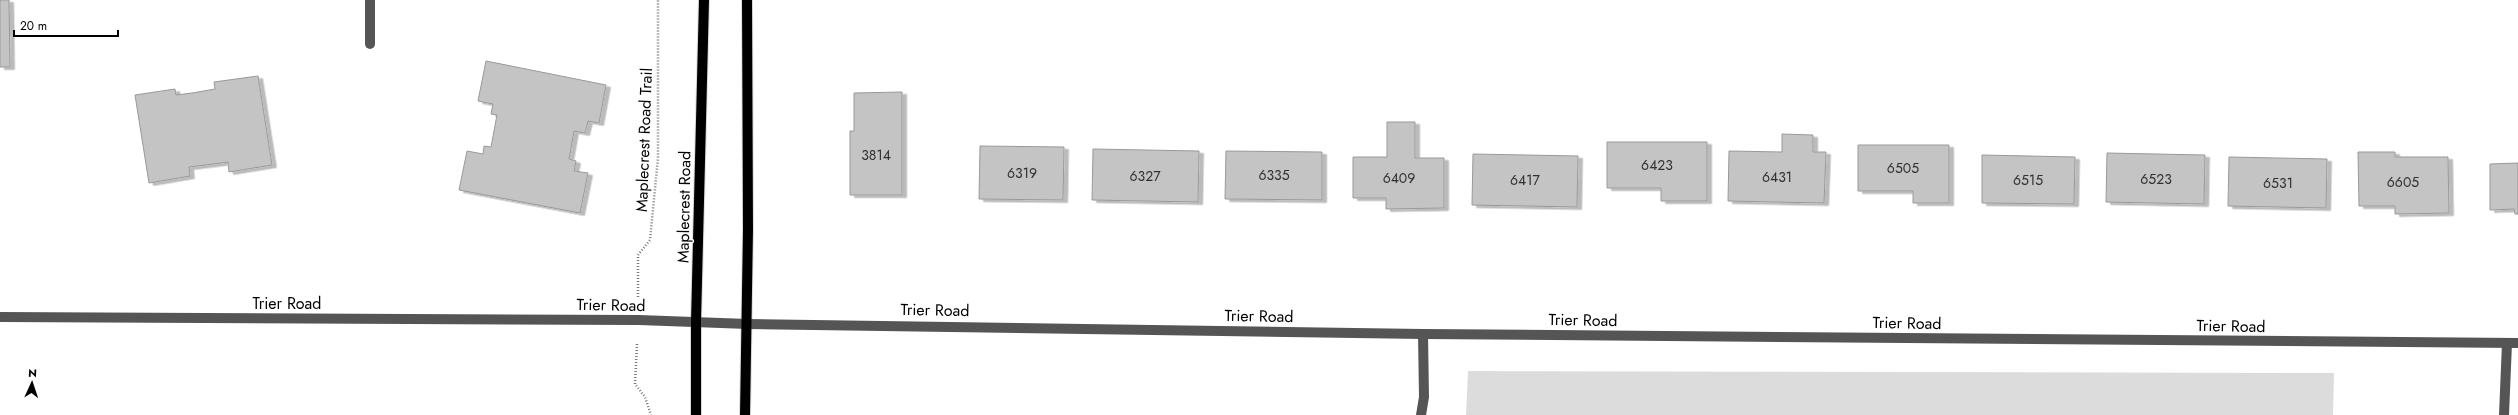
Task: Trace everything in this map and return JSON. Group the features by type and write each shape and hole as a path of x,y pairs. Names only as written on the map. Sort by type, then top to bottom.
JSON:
{"main road":[{"name":"Maplecrest Road","path":"696,415 696,322 704,0"},
{"path":"745,415 748,324 747,0"}],"street":[{"path":"370,0 370,44"},
{"name":"Trier Road","path":"0,316 639,320 748,324 1423,334 2518,343"},
{"path":"1420,415 1424,397 1423,334"},
{"path":"2504,415 2506,343"}],"path":[{"name":"Maplecrest Road Trail","path":"651,415 645,397 635,384 639,320 638,255 650,240 658,158 658,0"}],"shaded area":[{"path":"1468,371 2334,373 2333,415 1466,415"}],"building":[{"path":"0,0 9,0 10,67 0,67"},
{"path":"486,61 606,85 599,123 588,121 585,133 574,131 569,159 576,161 574,171 588,173 580,213 459,190 467,151 483,154 484,146 491,147 497,115 491,114 493,104 478,101"},
{"path":"258,76 272,165 229,172 228,162 189,167 190,176 149,183 135,95 175,89 176,95 192,93 215,89 214,82"},
{"path":"902,92 902,195 850,195 850,131 854,131 854,93"},
{"path":"1387,122 1415,122 1415,158 1444,158 1444,208 1386,209 1386,198 1353,198 1353,157 1387,157"},
{"path":"1782,134 1813,135 1813,152 1826,152 1824,203 1728,201 1729,151 1782,152"},
{"path":"1607,142 1707,142 1707,201 1661,201 1661,188 1607,188"},
{"path":"1858,145 1949,145 1949,203 1913,203 1913,191 1858,191"},
{"path":"980,146 1064,147 1063,200 979,199"},
{"path":"1093,149 1199,151 1198,202 1092,200"},
{"path":"1226,151 1322,152 1322,200 1225,199"},
{"path":"2358,152 2395,152 2395,157 2448,157 2449,213 2395,214 2395,206 2359,206"},
{"path":"2107,153 2205,155 2204,204 2106,202"},
{"path":"1473,154 1578,156 1577,207 1472,205"},
{"path":"1982,155 2075,157 2074,204 1982,203"},
{"path":"2229,157 2327,159 2326,208 2228,206"},
{"path":"2518,163 2518,214 2515,214 2514,209 2490,210 2490,164"}]}
